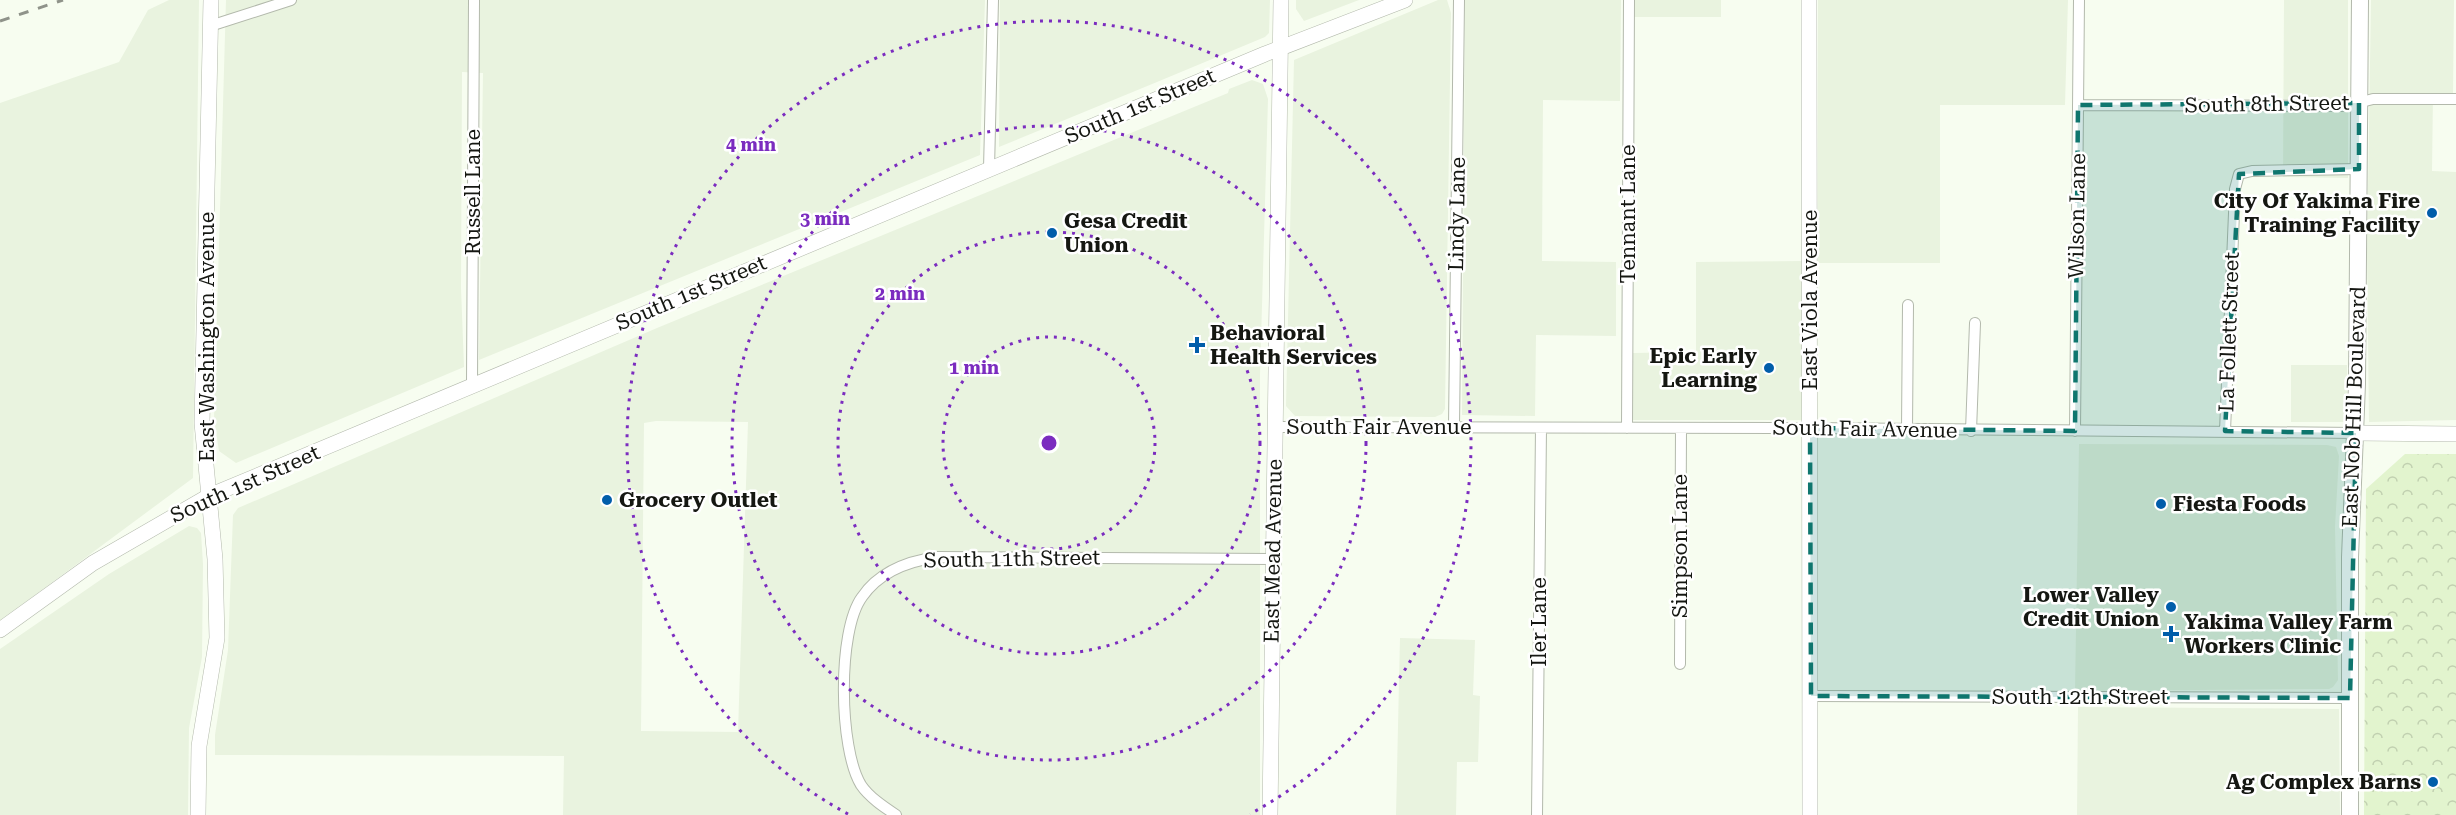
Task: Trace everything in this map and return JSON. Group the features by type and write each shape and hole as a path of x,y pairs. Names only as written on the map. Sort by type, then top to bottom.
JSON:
{"main road":[{"name":"East Nob Hill Boulevard","path":"2350,815 2350,547 2356,434 2360,0"}],"street":[{"name":"East Washington Avenue","path":"198,815 201,723 217,638 215,559 202,423 211,0"},
{"path":"210,26 291,0"},
{"name":"Russell Lane","path":"472,385 474,0"},
{"path":"989,169 993,0"},
{"name":"East Mead Avenue","path":"1270,815 1281,0"},
{"name":"South 1st Street","path":"0,630 93,563 209,496 1280,48 1405,0"},
{"name":"Lindy Lane","path":"1454,427 1459,0"},
{"name":"Tennant Lane","path":"1627,428 1629,0"},
{"name":"East Viola Avenue","path":"1809,0 1810,815"},
{"name":"Wilson Lane","path":"2075,431 2079,0"},
{"name":"South 8th Street","path":"2078,105 2346,106 2373,99 2456,99"},
{"name":"La Follett Street","path":"2225,431 2235,189 2239,174 2252,171 2359,169"},
{"path":"1907,429 1908,305"},
{"path":"1971,431 1975,323"},
{"name":"South Fair Avenue","path":"1274,427 1810,428 2456,434"},
{"name":"Iler Lane","path":"1537,815 1540,428"},
{"name":"Simpson Lane","path":"1680,664 1681,428"},
{"name":"South 11th Street","path":"896,815 862,787 847,744 845,691 847,636 852,615 862,596 882,577 919,559 956,556 1272,560"},
{"name":"South 12th Street","path":"1811,696 2350,698"}],"highlighted area":[{"path":"2359,103 2359,169 2239,174 2225,431 2356,433 2350,698 1811,696 1810,428 2075,431 2078,105"}],"shaded area":[{"path":"169,0 199,0 193,478 0,621 0,103 119,62 148,10"},
{"path":"226,0 985,0 980,155 479,360 483,73 462,72 461,288 464,367 236,463 219,451 214,419"},
{"path":"1000,0 1270,0 1269,33 1265,37 999,147"},
{"path":"1296,0 1359,0 1304,21 1296,9"},
{"path":"1438,0 1447,0 1451,13 1445,409 1442,414 1435,417 1295,416 1286,406 1294,60"},
{"path":"1465,0 1621,0 1620,101 1543,100 1542,261 1616,262 1616,336 1536,335 1535,416 1462,415"},
{"path":"1634,0 1721,0 1721,17 1633,17"},
{"path":"1818,0 2068,0 2065,105 1940,105 1940,263 1818,263"},
{"path":"2284,0 2348,0 2348,178 2283,177"},
{"path":"2371,0 2454,0 2453,95 2433,94 2432,171 2456,172 2456,420 2369,422 2367,253"},
{"path":"1252,80 1263,84 1268,99 1260,375 1260,815 563,815 564,756 215,755 215,735 228,650 233,515 238,508 657,328 1228,93 1229,89","holes":["656,421 748,422 738,732 641,731 644,423"]},
{"path":"1802,261 1803,420 1633,420 1633,353 1696,352 1696,262"},
{"path":"2291,365 2347,365 2347,422 2291,422"},
{"path":"2079,444 2327,445 2336,447 2339,456 2335,527 2338,680 2333,687 2329,689 2075,691"},
{"path":"189,526 197,528 201,533 203,564 202,657 189,728 188,815 0,815 0,649 109,574"},
{"path":"1400,638 1475,640 1473,695 1480,696 1478,762 1457,762 1456,815 1396,815"},
{"path":"2078,707 2339,709 2340,815 2077,815"}],"green space":[{"path":"2405,454 2456,454 2456,815 2364,815 2366,489"}],"railway":[{"path":"0,21 63,0"}],"place":[{"name":"City Of Yakima Fire Training Facility","path":"2432,213"},
{"name":"Gesa Credit Union","path":"1052,233"},
{"name":"Behavioral Health Services","path":"1197,345"},
{"name":"Epic Early Learning","path":"1769,368"},
{"name":"Grocery Outlet","path":"607,500"},
{"name":"Fiesta Foods","path":"2161,504"},
{"name":"Lower Valley Credit Union","path":"2171,607"},
{"name":"Yakima Valley Farm Workers Clinic","path":"2171,634"},
{"name":"Ag Complex Barns","path":"2433,782"}]}
